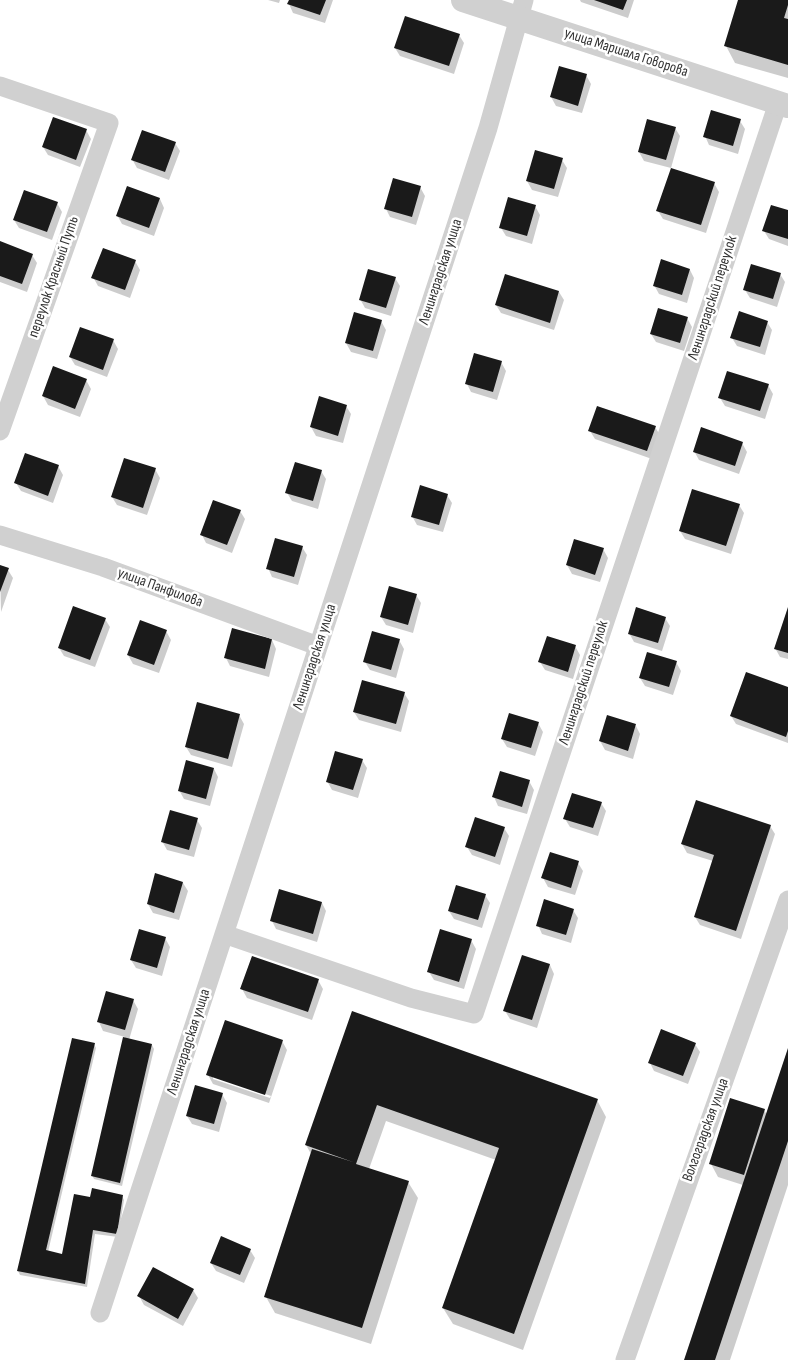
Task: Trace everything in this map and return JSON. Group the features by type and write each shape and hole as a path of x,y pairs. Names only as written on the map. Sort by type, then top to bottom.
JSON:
{"street":[{"name":"улица Маршала Говорова","path":"463,0 522,9 783,104"},
{"name":"Ленинградская улица","path":"100,1312 488,128 522,9"},
{"name":"переулок Красный Путь","path":"0,86 109,123 0,431"},
{"name":"Ленинградский переулок","path":"224,934 411,998 474,1014 783,104"},
{"name":"улица Панфилова","path":"0,535 103,567 318,646"},
{"name":"Волгоградская улица","path":"625,1360 788,900"}],"building":[{"path":"289,0 326,0 320,15 287,4"},
{"path":"594,0 627,0 623,10"},
{"path":"738,0 788,0 784,18 788,19 788,65 724,46"},
{"path":"405,16 460,34 449,66 394,48"},
{"path":"559,66 587,74 578,106 550,97"},
{"path":"711,110 741,119 733,146 703,137"},
{"path":"53,117 87,129 76,160 42,147"},
{"path":"647,119 676,127 666,160 638,152"},
{"path":"142,130 176,142 165,172 131,160"},
{"path":"535,150 563,158 554,189 526,181"},
{"path":"671,168 715,182 701,225 656,211"},
{"path":"393,178 421,186 412,217 384,209"},
{"path":"127,186 160,198 149,228 116,216"},
{"path":"24,190 58,202 47,232 13,220"},
{"path":"508,197 536,205 527,236 499,228"},
{"path":"771,205 788,210 788,239 762,231"},
{"path":"0,241 33,254 22,284 0,276"},
{"path":"103,248 136,260 125,290 91,278"},
{"path":"661,259 690,269 682,295 653,286"},
{"path":"751,264 781,273 773,299 743,290"},
{"path":"368,269 396,277 386,308 359,300"},
{"path":"505,274 559,291 550,323 495,305"},
{"path":"658,308 688,317 680,343 650,334"},
{"path":"739,311 768,321 760,347 730,338"},
{"path":"354,312 382,320 373,351 345,343"},
{"path":"80,327 114,339 103,370 69,357"},
{"path":"474,353 502,361 493,392 465,384"},
{"path":"53,366 87,379 75,409 42,396"},
{"path":"727,371 769,384 760,411 718,398"},
{"path":"319,396 347,405 338,436 310,427"},
{"path":"597,406 656,426 647,451 588,431"},
{"path":"701,427 743,442 735,466 693,452"},
{"path":"25,453 59,465 48,496 14,483"},
{"path":"124,458 156,468 143,508 111,497"},
{"path":"295,462 322,470 313,501 285,493"},
{"path":"420,485 448,494 439,525 411,517"},
{"path":"692,489 740,504 726,546 679,531"},
{"path":"213,500 241,510 227,545 200,535"},
{"path":"275,538 303,546 294,577 266,569"},
{"path":"574,539 604,548 595,575 566,565"},
{"path":"0,565 9,568 0,592"},
{"path":"389,586 417,594 408,625 380,617"},
{"path":"73,606 106,618 90,660 58,648"},
{"path":"636,607 666,617 658,643 628,634"},
{"path":"788,607 788,653 774,649"},
{"path":"140,620 167,630 154,665 127,655"},
{"path":"232,628 272,639 265,669 224,658"},
{"path":"372,631 400,639 391,670 363,662"},
{"path":"547,636 576,645 568,672 538,662"},
{"path":"647,652 677,661 669,687 639,678"},
{"path":"746,672 788,687 788,731 786,737 730,716"},
{"path":"362,680 405,692 396,724 353,712"},
{"path":"197,702 240,714 228,759 185,747"},
{"path":"509,713 539,722 531,748 501,739"},
{"path":"607,715 636,724 628,751 599,741"},
{"path":"335,751 363,759 353,790 326,782"},
{"path":"186,760 214,768 206,799 178,791"},
{"path":"500,771 530,780 522,807 492,797"},
{"path":"572,793 602,802 593,828 563,819"},
{"path":"696,800 771,825 736,931 694,917 714,855 681,844"},
{"path":"170,810 198,818 189,850 161,842"},
{"path":"475,817 505,827 495,857 465,847"},
{"path":"550,852 579,861 571,888 541,878"},
{"path":"155,873 183,882 174,913 147,904"},
{"path":"456,885 486,894 478,920 448,911"},
{"path":"279,889 322,902 313,934 270,921"},
{"path":"544,899 574,909 566,935 536,926"},
{"path":"139,929 166,937 157,968 130,960"},
{"path":"440,929 472,939 459,982 427,972"},
{"path":"522,955 550,964 532,1020 503,1011"},
{"path":"252,956 319,979 308,1012 240,989"},
{"path":"106,991 134,999 125,1030 97,1022"},
{"path":"352,1011 598,1099 514,1334 442,1308 499,1148 377,1105 356,1164 409,1181 362,1328 264,1297 312,1149 353,1162 305,1145"},
{"path":"225,1020 283,1040 265,1095 206,1075"},
{"path":"661,1029 696,1043 683,1076 648,1063"},
{"path":"123,1037 152,1044 120,1183 91,1176"},
{"path":"72,1038 95,1043 46,1250 62,1254 74,1194 90,1197 92,1188 123,1195 117,1234 93,1230 85,1284 17,1271"},
{"path":"788,1048 788,1141 715,1360 684,1360"},
{"path":"195,1085 223,1093 214,1124 186,1116"},
{"path":"730,1098 765,1109 744,1175 709,1164"},
{"path":"221,1236 251,1249 240,1275 210,1263"},
{"path":"153,1267 194,1289 178,1319 137,1296"}]}
